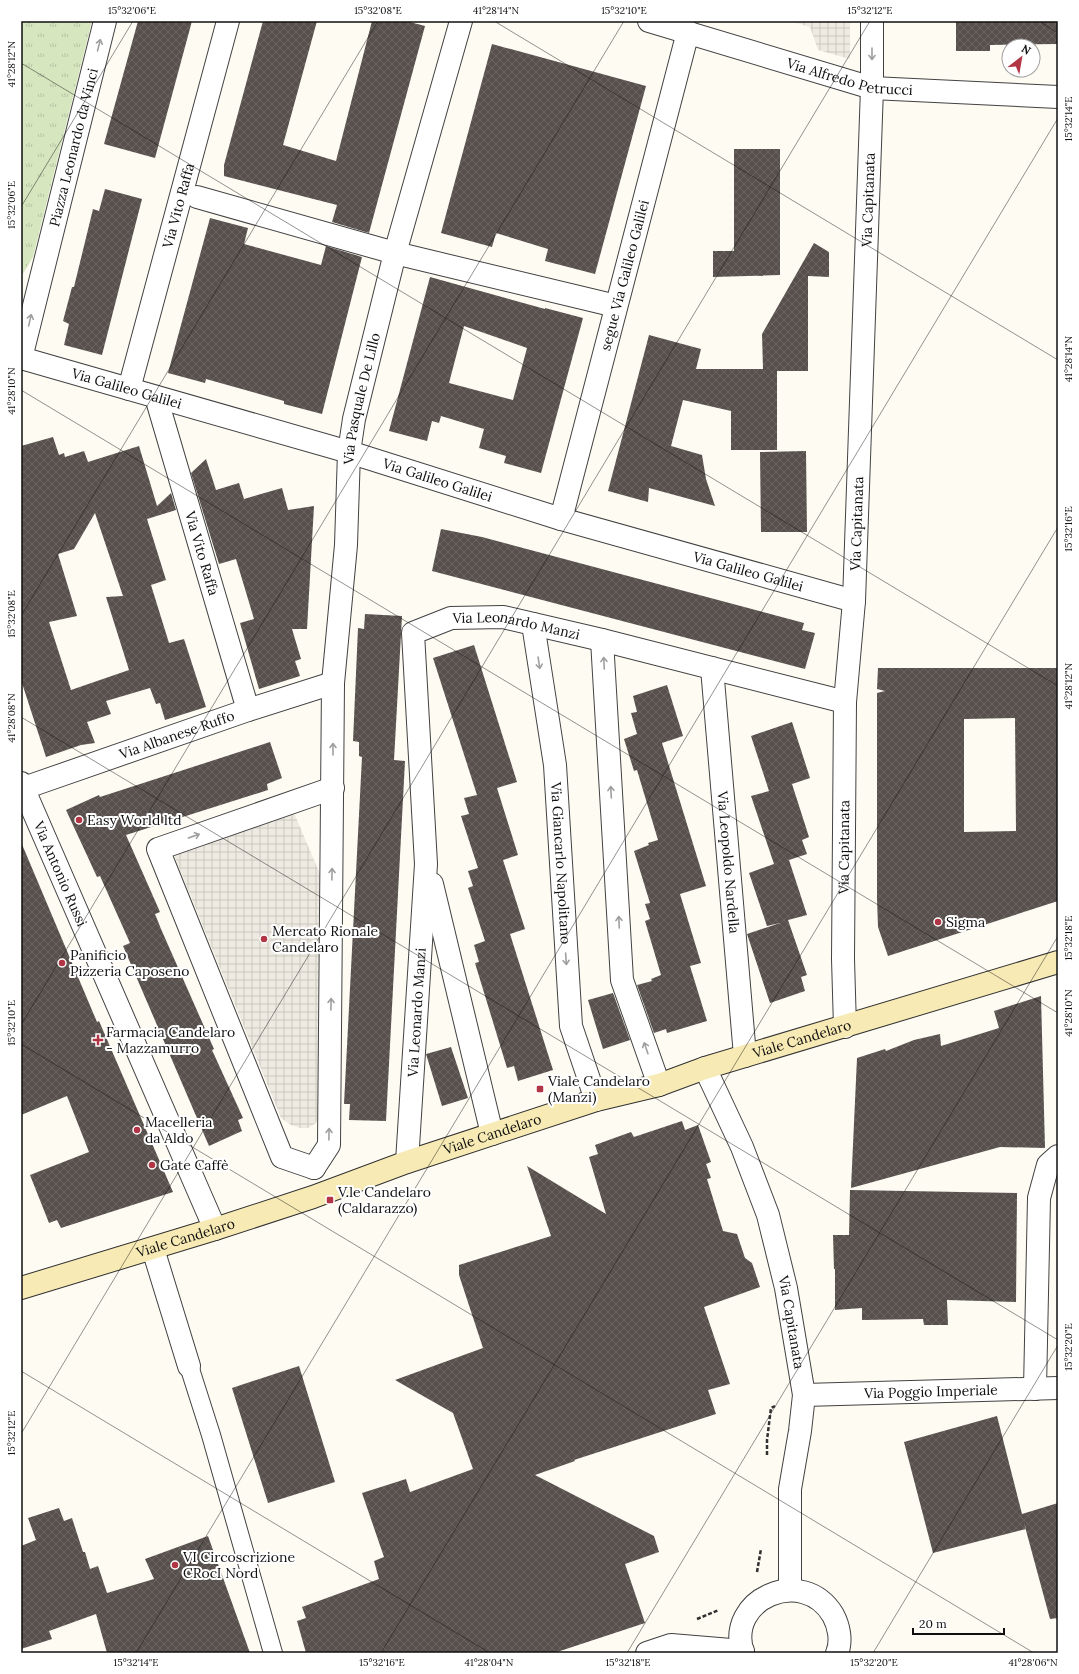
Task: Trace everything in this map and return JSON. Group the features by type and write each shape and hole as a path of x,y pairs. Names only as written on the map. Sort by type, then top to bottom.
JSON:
{"main road":[{"name":"Viale Candelaro","path":"21,1288 153,1249 313,1197 407,1162 596,1100 659,1085 705,1068 1058,962"}],"street":[{"name":"Piazza Leonardo da Vinci","path":"21,358 105,21"},
{"name":"Via Vito Raffa","path":"129,389 189,195 228,21"},
{"name":"Via Pasquale De Lillo","path":"314,1168 329,1145 333,682 346,545 349,452 354,419 395,253 461,21"},
{"name":"Via Alfredo Petrucci","path":"649,21 872,88 1058,97"},
{"name":"Via Capitanata","path":"845,1027 843,959 845,702 854,601 872,88 872,21"},
{"name":"segue Via Galileo Galilei","path":"561,519 688,32"},
{"path":"189,195 395,253 616,306"},
{"path":"21,292 42,273"},
{"name":"Via Galileo Galilei","path":"21,358 349,452 561,519 854,601"},
{"name":"Via Vito Raffa","path":"156,397 248,710"},
{"name":"Via Leonardo Manzi","path":"407,1162 426,864 412,634 450,618 504,617 602,640 845,702"},
{"name":"Via Giancarlo Napolitano","path":"533,624 555,765 571,1026 596,1100"},
{"path":"602,640 622,980 659,1085"},
{"name":"Via Leopoldo Nardella","path":"712,668 745,1056"},
{"name":"Via Albanese Ruffo","path":"22,786 333,682"},
{"name":"Via Antonio Russi","path":"22,786 215,1229"},
{"path":"313,1197 314,1168 282,1157 158,849 333,788"},
{"name":"Via Leonardo Manzi","path":"426,864 492,1134"},
{"name":"Via Capitanata","path":"705,1068 742,1147 768,1215 786,1288 804,1395 800,1431 790,1489 790,1590"},
{"path":"1035,1389 1039,1198 1048,1164 1058,1156"},
{"path":"153,1249 213,1443 273,1653"},
{"name":"Via Poggio Imperiale","path":"804,1395 1058,1388"},
{"path":"647,1653 671,1645 743,1652 741,1636 744,1622 751,1609 762,1599 775,1592 790,1590 804,1591 818,1598 828,1608 836,1620 840,1634 837,1653"}],"path":[{"path":"766,1462 767,1440 772,1408 804,1395"},
{"path":"756,1577 762,1546"},
{"path":"671,1645 689,1622 723,1608"}],"green space":[{"path":"21,21 92,21 33,257 21,277"}],"shaded area":[{"path":"790,21 850,21 850,59 818,50 810,27"},
{"path":"294,813 320,874 320,1113 316,1123 308,1128 300,1128 291,1125 281,1118 174,855"}],"building":[{"path":"138,21 192,21 155,158 104,144"},
{"path":"263,21 317,21 283,145 336,161 372,21 406,21 425,26 369,233 332,222 337,205 224,176 224,165"},
{"path":"956,21 1058,21 1058,44 1041,44 1041,38 1001,38 1001,45 990,45 990,51 956,51"},
{"path":"492,44 646,86 595,274 545,261 548,249 496,233 492,247 441,233"},
{"path":"734,149 780,149 780,275 713,277 713,251 734,251"},
{"path":"105,189 142,199 102,355 64,345 69,324 63,321 72,287 74,287 93,209 99,211"},
{"path":"210,218 248,228 244,244 321,265 326,246 362,257 322,414 284,404 284,401 206,379 205,383 168,373"},
{"path":"814,243 829,252 829,277 808,276 808,371 777,371 777,450 731,450 731,411 683,400 671,446 702,455 706,479 715,506 649,488 648,502 608,491 649,335 701,349 696,369 763,369 762,334"},
{"path":"430,277 583,318 541,473 504,463 506,456 479,448 484,429 441,416 439,423 432,421 427,441 389,431","holes":["464,326 527,348 513,400 449,383"]},
{"path":"53,437 59,455 64,453 65,457 84,451 88,462 139,446 157,506 171,493 176,510 147,519 166,580 151,585 169,643 184,639 206,707 165,720 160,703 156,704 150,688 106,701 111,714 87,722 95,743 81,745 46,757 21,680 21,446","holes":["95,513 123,596 106,597 129,670 71,690 49,622 77,616 58,554 74,549"]},
{"path":"806,451 807,532 761,532 760,452"},
{"path":"206,459 216,490 239,483 244,499 282,488 288,510 314,506 307,629 292,629 301,659 295,661 300,676 259,689 240,623 254,619 236,559 219,564 191,473"},
{"path":"441,529 482,537 804,623 802,630 815,633 805,669 432,571"},
{"path":"365,614 402,616 394,760 405,761 386,1121 349,1120 350,1104 344,1104 362,757 359,756 359,742 353,741 358,628 364,629"},
{"path":"474,645 517,782 497,788 518,855 503,860 525,929 510,934 553,1070 518,1081 514,1066 507,1068 475,963 479,962 474,945 485,941 468,888 473,886 468,871 478,868 461,816 469,814 464,798 477,795 433,658"},
{"path":"878,668 1058,668 1058,901 888,956 878,927 877,693 885,691 877,689","holes":["1015,718 1016,831 964,832 964,719"]},
{"path":"667,685 683,736 662,743 706,886 680,894 701,963 690,966 707,1021 667,1033 666,1029 654,1033 637,985 652,981 651,979 661,975 645,921 650,919 645,904 650,903 634,851 649,845 648,843 658,840 637,770 634,771 624,739 637,734 631,713 637,712 633,696"},
{"path":"792,722 810,778 792,784 809,837 802,840 807,854 789,860 807,915 788,920 807,975 801,977 805,991 770,1003 747,934 780,923 767,926 749,873 774,864 751,796 769,791 751,736"},
{"path":"270,742 282,778 267,784 268,790 126,835 160,912 155,914 161,929 214,1049 212,1050 243,1118 238,1120 242,1131 209,1146 123,946 130,943 100,876 97,877 66,810 99,795 100,797"},
{"path":"21,842 97,1022 99,1021 173,1192 61,1228 57,1220 49,1223 30,1175 89,1152 67,1096 21,1115"},
{"path":"613,993 630,1040 603,1049 588,1000"},
{"path":"1041,996 1045,1148 1000,1147 851,1188 857,1058 885,1049 886,1051 914,1040 940,1034 941,1046 999,1028 994,1011"},
{"path":"451,1047 468,1098 442,1106 426,1054"},
{"path":"682,1121 685,1130 698,1125 711,1162 706,1164 711,1178 707,1179 723,1231 737,1234 745,1258 752,1263 760,1287 704,1307 730,1384 708,1390 716,1414 574,1460 575,1461 535,1475 654,1536 659,1552 625,1564 645,1623 554,1653 306,1653 297,1621 306,1618 302,1607 379,1579 374,1561 384,1557 362,1493 406,1479 410,1492 473,1469 453,1413 395,1380 483,1348 459,1275 459,1265 551,1236 527,1166 606,1214 589,1157 598,1154 595,1145 631,1132 634,1137"},
{"path":"850,1190 1017,1193 1016,1302 947,1300 948,1325 924,1325 923,1319 862,1320 862,1308 835,1310 833,1235 849,1235"},
{"path":"299,1366 335,1482 268,1503 232,1388"},
{"path":"997,1416 1022,1514 1058,1503 1058,1618 1050,1619 1026,1529 933,1553 904,1442"},
{"path":"59,1508 64,1521 72,1518 90,1569 98,1566 107,1593 154,1579 145,1559 208,1536 250,1653 107,1653 96,1614 49,1631 52,1639 21,1649 21,1546 36,1540 28,1518"}],"place":[{"name":"Easy World ltd","path":"79,820"},
{"name":"Sigma","path":"938,922"},
{"name":"Mercato Rionale Candelaro","path":"264,939"},
{"name":"Panificio Pizzeria Caposeno","path":"62,963"},
{"name":"Farmacia Candelaro - Mazzamurro","path":"98,1040"},
{"name":"Viale Candelaro (Manzi)","path":"540,1089"},
{"name":"Macelleria da Aldo","path":"137,1130"},
{"name":"Gate Caffè","path":"152,1165"},
{"name":"V.le Candelaro (Caldarazzo)","path":"330,1200"},
{"name":"VI Circoscrizione CRocI Nord","path":"175,1565"}]}
